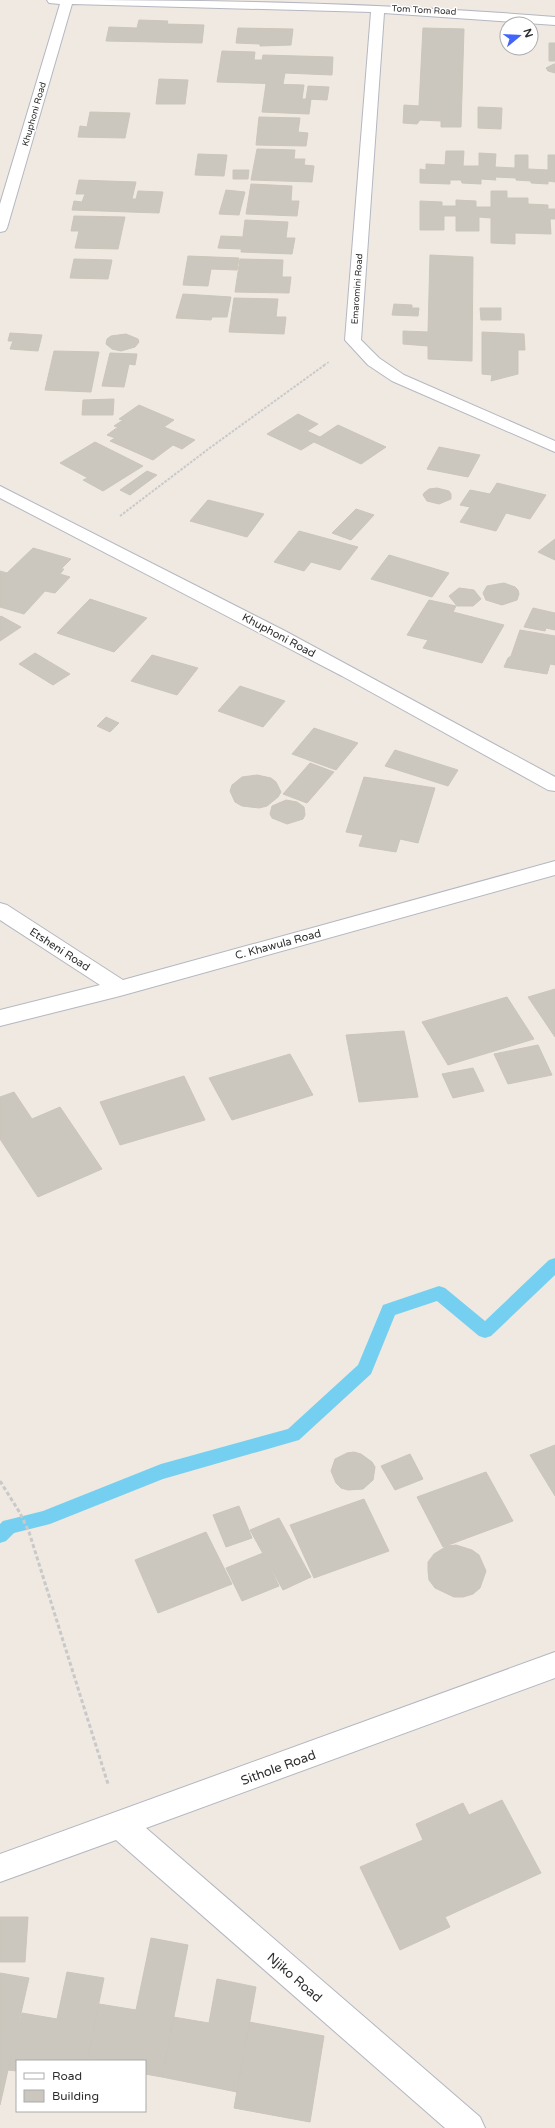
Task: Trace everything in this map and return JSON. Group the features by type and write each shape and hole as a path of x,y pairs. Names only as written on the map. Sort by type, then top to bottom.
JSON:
{"street":[{"name":"Tom Tom Road","path":"53,0 378,8 464,12 555,21"},
{"name":"Khuphoni Road","path":"0,228 67,0"},
{"name":"Emaromini Road","path":"378,8 354,340 364,354 377,365 398,378 555,447"},
{"name":"Khuphoni Road","path":"0,492 317,655 555,785"},
{"name":"C. Khawula Road","path":"0,1018 120,988 555,868"},
{"name":"Etsheni Road","path":"0,910 120,988"},
{"name":"Sithole Road","path":"0,1868 555,1665"},
{"name":"Njiko Road","path":"121,1825 469,2128"}],"path":[{"path":"91,538 211,447 331,361"},
{"path":"0,1481 20,1513 28,1532 121,1825"}],"building":[{"path":"139,20 168,21 167,24 204,25 202,43 106,41 109,27 137,28"},
{"path":"238,28 293,29 291,45 260,46 260,44 236,43"},
{"path":"423,28 464,29 461,127 441,127 441,121 420,120 417,124 403,123 404,105 419,106"},
{"path":"549,43 555,43 555,61 549,61"},
{"path":"222,51 255,52 254,60 262,60 263,55 333,57 332,75 285,73 283,84 217,82"},
{"path":"554,64 555,73 548,71 546,68"},
{"path":"159,79 188,80 185,104 156,104"},
{"path":"266,84 304,85 302,99 311,99 309,114 262,112"},
{"path":"308,86 329,87 327,100 306,99"},
{"path":"478,107 502,108 501,129 478,128"},
{"path":"90,112 130,113 125,138 78,137 80,126 87,127"},
{"path":"259,117 300,118 298,132 308,133 306,146 256,145"},
{"path":"257,149 295,150 294,159 305,159 304,165 314,166 312,182 251,180"},
{"path":"446,151 464,151 463,166 479,166 479,153 496,154 495,167 515,168 515,155 528,155 528,169 548,170 548,155 555,155 555,182 548,181 548,184 531,183 531,181 516,180 516,178 495,177 496,180 481,179 481,184 462,183 461,180 450,180 450,184 420,183 420,169 426,170 426,164 445,165"},
{"path":"198,154 227,155 224,176 195,175"},
{"path":"233,170 249,170 248,179 233,179"},
{"path":"79,180 136,182 132,199 136,199 138,191 163,192 159,213 72,210 74,201 82,202 85,194 76,194"},
{"path":"251,184 292,186 291,201 299,201 297,216 246,214"},
{"path":"226,190 245,192 239,215 219,214"},
{"path":"491,191 507,191 507,198 528,198 528,204 548,205 548,209 555,209 555,219 550,219 551,234 515,233 515,244 491,243 491,218 479,217 479,231 456,231 456,216 444,216 444,230 420,230 420,201 442,202 442,206 456,206 456,200 476,201 476,207 491,207"},
{"path":"74,216 125,217 118,249 75,248 79,231 71,231"},
{"path":"245,220 288,222 286,238 295,238 292,254 241,252"},
{"path":"221,236 243,237 241,249 218,248"},
{"path":"430,255 473,257 472,361 428,359 428,346 403,344 403,331 428,332"},
{"path":"188,256 239,258 237,270 211,269 208,286 183,285"},
{"path":"74,259 112,260 108,279 70,278"},
{"path":"240,259 283,260 282,277 291,277 289,293 235,292"},
{"path":"183,294 231,297 227,317 212,317 211,320 176,318"},
{"path":"234,298 278,299 276,317 286,317 284,334 229,332"},
{"path":"394,304 412,305 412,308 419,308 418,316 392,315"},
{"path":"480,308 501,308 501,320 481,320"},
{"path":"482,332 524,334 525,350 518,350 518,374 491,381 492,375 482,374"},
{"path":"10,333 42,335 38,351 10,349 13,341 8,341"},
{"path":"126,334 138,339 139,342 135,347 121,351 112,349 106,344 107,339 111,336"},
{"path":"54,351 99,352 91,392 45,390"},
{"path":"110,353 137,354 135,365 129,364 124,387 102,386"},
{"path":"114,399 113,415 82,415 83,400"},
{"path":"139,405 174,420 164,427 195,440 182,449 173,445 153,460 110,441 115,438 107,435 118,427 114,426 123,420 119,419"},
{"path":"298,414 318,424 307,431 320,437 338,425 386,447 361,464 314,442 301,450 267,434"},
{"path":"95,442 143,466 103,491 83,480 88,478 60,463"},
{"path":"439,447 480,455 468,477 427,469"},
{"path":"147,471 157,475 130,495 120,490"},
{"path":"497,483 546,495 530,519 506,513 496,531 460,522 470,507 460,505 470,490 490,494"},
{"path":"437,488 449,491 451,494 451,499 439,504 427,501 423,495 424,493 429,489"},
{"path":"208,500 264,514 247,537 190,521"},
{"path":"356,509 374,515 351,540 332,533"},
{"path":"299,531 358,547 340,570 311,562 304,571 274,562"},
{"path":"555,539 555,560 538,552"},
{"path":"33,548 71,559 61,569 64,569 60,574 70,577 55,593 45,591 24,614 0,607 0,571 7,573"},
{"path":"389,555 449,573 432,597 371,579"},
{"path":"504,583 515,587 518,590 519,594 517,600 502,605 486,600 483,593 487,586"},
{"path":"459,588 474,590 481,599 473,606 457,606 449,596"},
{"path":"90,599 147,618 114,652 57,633"},
{"path":"429,600 456,606 453,612 504,625 482,663 423,648 428,640 407,635"},
{"path":"533,608 555,613 555,630 546,628 545,631 524,627"},
{"path":"1,616 21,627 0,641 0,617"},
{"path":"520,630 555,636 555,665 550,664 547,674 504,667 508,658 511,656"},
{"path":"35,653 70,674 53,685 19,664"},
{"path":"152,655 198,668 177,695 131,681"},
{"path":"240,686 285,701 263,727 218,711"},
{"path":"106,717 119,723 110,732 97,726"},
{"path":"314,728 358,743 336,770 292,754"},
{"path":"395,750 458,770 448,786 385,766"},
{"path":"310,763 334,772 307,803 283,794"},
{"path":"257,775 271,778 276,782 281,792 278,797 267,806 259,808 242,806 235,802 230,791 232,785 242,777"},
{"path":"364,777 435,788 418,843 400,839 396,852 359,846 363,835 346,832"},
{"path":"286,800 297,802 304,807 305,815 303,819 287,824 272,818 270,814 272,806"},
{"path":"555,989 555,1037 528,997"},
{"path":"507,997 534,1039 448,1065 422,1022"},
{"path":"404,1031 418,1097 359,1102 346,1035"},
{"path":"538,1045 552,1075 508,1084 494,1054"},
{"path":"290,1054 313,1095 232,1120 209,1078"},
{"path":"473,1068 484,1091 453,1098 442,1074"},
{"path":"184,1076 205,1120 120,1145 100,1102"},
{"path":"14,1092 32,1119 60,1107 102,1169 38,1197 0,1139 0,1097"},
{"path":"555,1445 555,1496 530,1455"},
{"path":"354,1452 361,1454 372,1462 375,1467 374,1474 373,1480 363,1489 348,1490 341,1488 336,1483 331,1471 335,1459 347,1453"},
{"path":"410,1454 423,1479 395,1490 381,1466"},
{"path":"486,1472 513,1521 443,1547 417,1497"},
{"path":"364,1499 389,1551 314,1578 290,1525"},
{"path":"239,1506 252,1538 226,1547 213,1515"},
{"path":"279,1518 311,1577 283,1590 250,1530"},
{"path":"206,1532 232,1584 158,1613 135,1560"},
{"path":"456,1545 472,1550 479,1555 486,1571 480,1588 473,1594 463,1597 454,1597 435,1588 429,1580 428,1562 434,1554 447,1546"},
{"path":"263,1553 279,1586 242,1601 226,1568"},
{"path":"502,1800 541,1873 445,1917 450,1927 400,1950 360,1867 423,1840 416,1824 463,1803 469,1815"},
{"path":"0,1917 28,1917 25,1962 0,1962"},
{"path":"151,1938 188,1945 162,2077 146,2074 146,2060 87,2060 99,2004 136,2010"},
{"path":"67,1972 104,1978 87,2060 16,2060 16,2071 8,2070 22,2013 57,2019"},
{"path":"0,1973 29,1978 0,2105"},
{"path":"217,1979 256,1987 237,2092 162,2077 173,2017 209,2023"},
{"path":"249,2022 324,2036 310,2122 234,2108"}],"waterway":[{"path":"0,1535 9,1527 44,1518 161,1472 293,1435 365,1369 389,1310 439,1293 485,1331 555,1265"}]}
